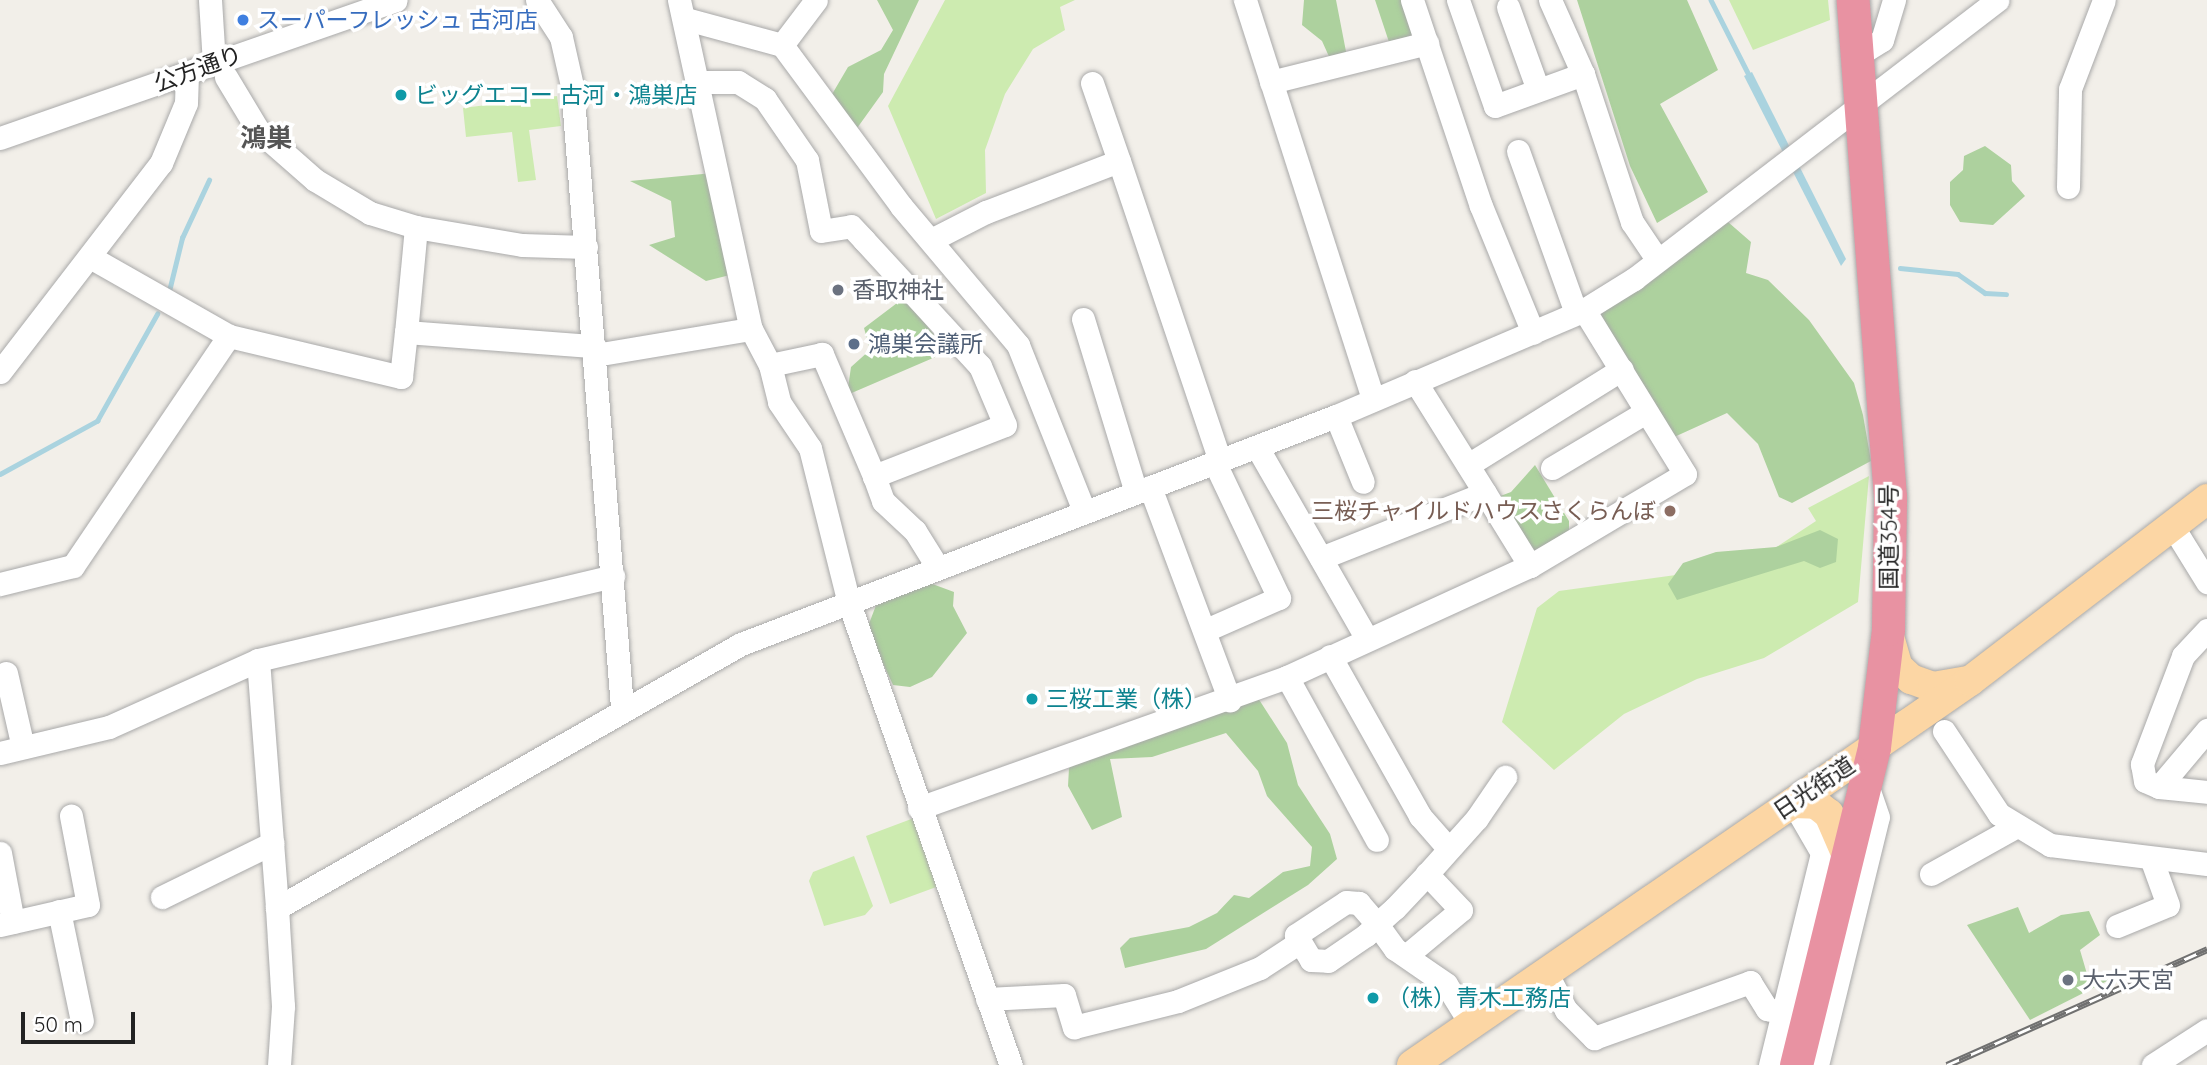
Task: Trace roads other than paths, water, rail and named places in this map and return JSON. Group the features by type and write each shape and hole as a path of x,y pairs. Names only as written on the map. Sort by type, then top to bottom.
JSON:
{"highway":[{"name":"国道354号","path":"1796,1065 1795,1022 1848,858 1874,747 1888,629 1891,497 1853,0"}],"main road":[{"name":"日光街道","path":"1412,1065 1970,681 2207,499"},
{"path":"1888,629 1893,656 1911,679 1933,687 1970,681"},
{"path":"1793,803 1816,804 1829,814 1848,858"}],"street":[{"path":"210,0 220,70 258,130 315,180 370,213 416,227 522,246 586,247"},
{"name":"公方通り","path":"0,138 187,74 220,70 396,0"},
{"path":"537,0 561,37 572,86 622,708"},
{"path":"782,45 816,0"},
{"path":"1245,0 1373,399"},
{"path":"1412,0 1481,206 1533,333"},
{"path":"1458,0 1496,106 1583,74"},
{"path":"1550,0 1583,74 1632,222 1657,259"},
{"path":"1858,55 1882,40 1894,0"},
{"path":"277,908 622,708 741,644 1336,416 1580,312 1657,259 1997,0"},
{"path":"2068,187 2070,89 2104,0"},
{"path":"1508,7 1538,90"},
{"path":"683,9 782,45 931,240 1018,345 1084,511"},
{"path":"683,9 751,329 771,365 779,402 810,448 849,603 1011,1065"},
{"path":"1271,82 1427,43"},
{"path":"0,372 161,163 186,103 187,74"},
{"path":"699,82 738,82 765,99 807,160 821,231 850,226 980,366 1006,425 874,476"},
{"path":"1092,83 1217,462 1279,598 1206,629"},
{"path":"919,808 1230,701 1287,677 1530,566 1685,474 1622,369 1580,312 1518,151"},
{"path":"931,240 986,212 1119,161"},
{"path":"90,257 229,336 401,377 416,227"},
{"path":"1083,319 1143,490 1206,629 1230,701"},
{"path":"406,332 594,351 751,329"},
{"path":"0,584 73,566 229,336"},
{"path":"771,365 822,354 883,501 915,531 938,568"},
{"path":"1468,465 1622,369"},
{"path":"1416,381 1530,566"},
{"path":"1552,468 1646,412"},
{"path":"1336,416 1363,482"},
{"path":"1257,447 1367,639"},
{"path":"1321,558 1485,493"},
{"path":"2173,527 2207,582"},
{"path":"0,753 109,727 258,660 613,576"},
{"path":"2207,631 2183,656 2143,764 2145,781 2159,787 2207,792"},
{"path":"1331,656 1420,816 1448,848"},
{"path":"258,660 283,1006 279,1065"},
{"path":"6,673 23,747"},
{"path":"1287,677 1377,841"},
{"path":"2159,787 2207,730"},
{"path":"1944,731 2015,827 2069,850 2207,864"},
{"path":"1472,1026 1446,984 1407,955 1377,925 1359,903 1346,902 1296,935 1298,943 1311,960 1328,961 1377,925 1427,874 1505,777"},
{"path":"1817,1065 1878,817 1866,783"},
{"path":"1771,1065 1795,1022 1822,853 1793,803"},
{"path":"0,853 7,923 88,905 71,816"},
{"path":"1931,874 2015,827"},
{"path":"162,897 272,843"},
{"path":"2117,926 2168,905 2151,858"},
{"path":"1407,955 1461,910 1427,874"},
{"path":"60,911 82,1021"},
{"path":"987,999 1064,995 1074,1027 1178,1002 1260,968 1298,943"},
{"path":"1547,974 1566,1010 1594,1038 1750,982 1767,1009 1795,1022"},
{"path":"2153,1065 2207,1030"}],"water":[{"path":"1752,72 1846,259 1841,266 1744,76"}],"waterway":[{"path":"1711,0 1750,77"},
{"path":"169,291 182,238 209,180"},
{"path":"1900,268 1958,274 1985,293 2006,294"},
{"path":"0,474 97,421 157,314"}],"railway":[{"path":"1947,1065 2207,949"}],"place":[{"name":"スーパーフレッシュ 古河店","path":"243,20"},
{"name":"ビッグエコー 古河・鴻巣店","path":"401,95"},
{"name":"香取神社","path":"838,290"},
{"name":"鴻巣会議所","path":"854,344"},
{"name":"三桜チャイルドハウスさくらんぼ","path":"1670,511"},
{"name":"三桜工業（株）","path":"1032,699"},
{"name":"大六天宮","path":"2068,980"},
{"name":"（株）青木工務店","path":"1373,998"}],"district":[{"name":"鴻巣","path":"266,138"}]}
